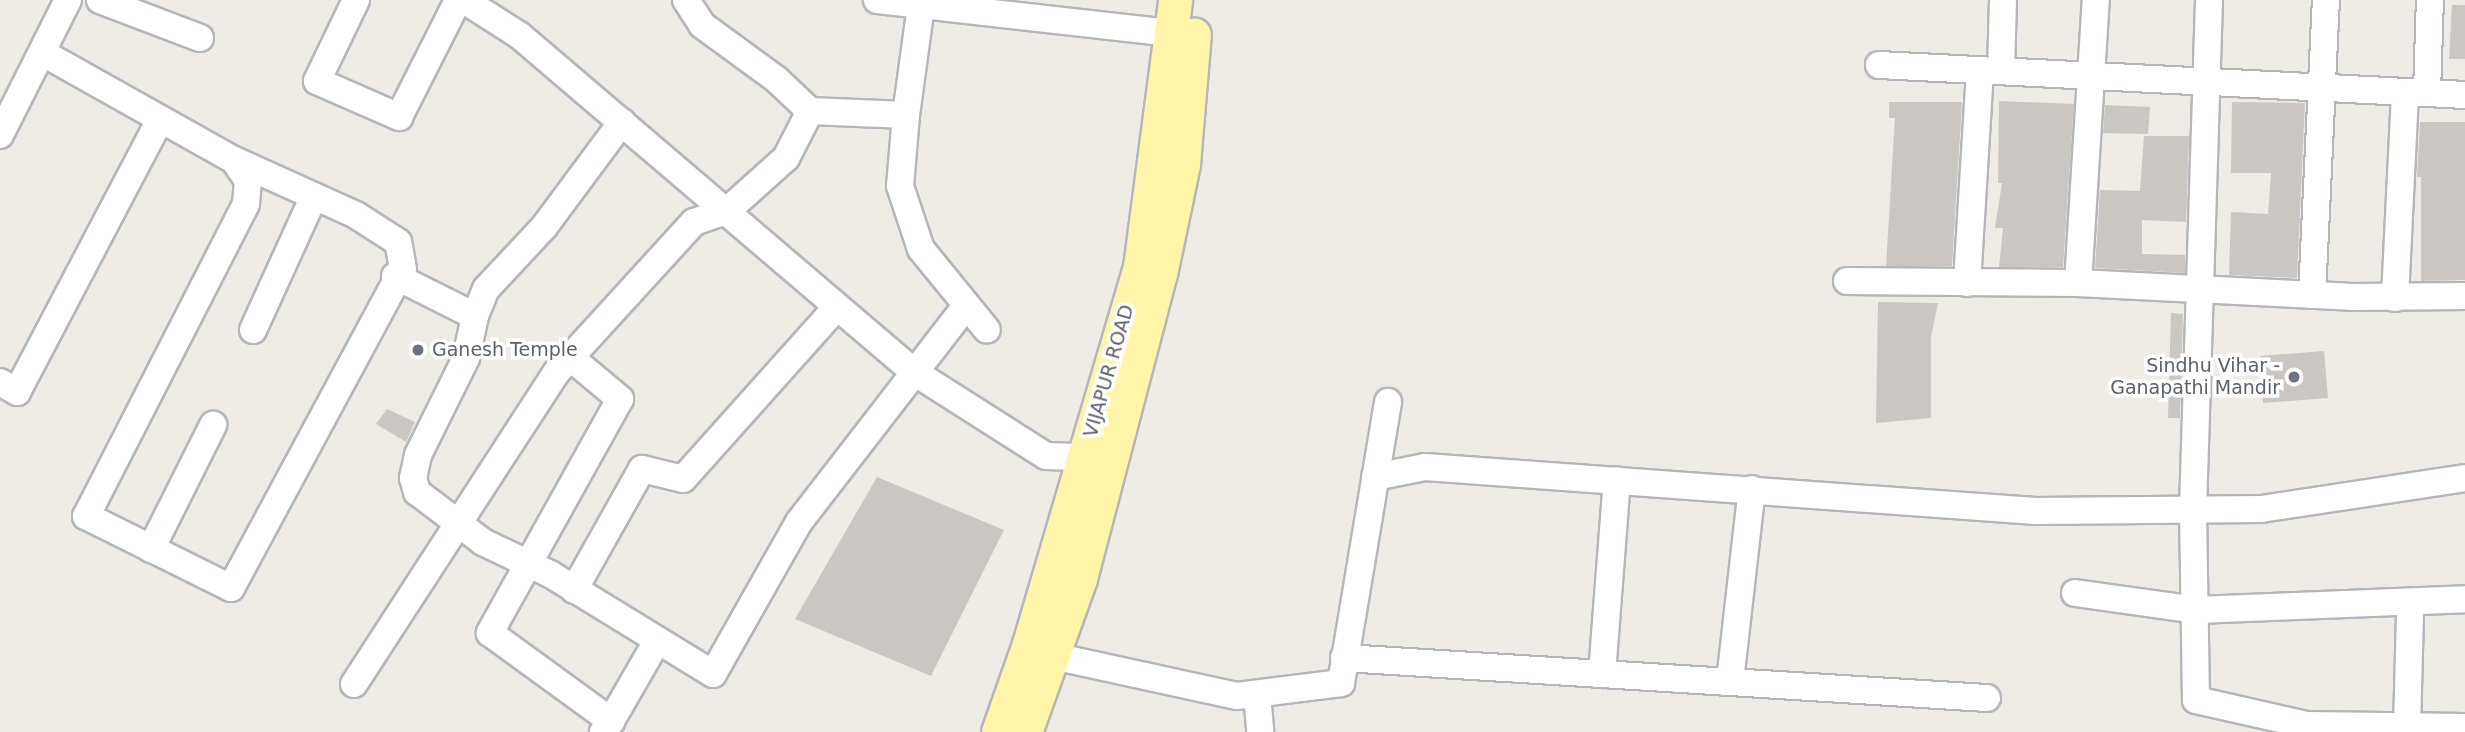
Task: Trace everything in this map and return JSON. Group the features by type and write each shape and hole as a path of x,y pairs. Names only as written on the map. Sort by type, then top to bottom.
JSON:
{"main road":[{"name":"VIJAPUR ROAD","path":"998,732 1140,267 1175,0"},
{"name":"VIJAPUR ROAD","path":"1025,732 1080,578 1160,275 1183,164 1197,0"}],"street":[{"path":"0,135 68,0"},
{"path":"100,0 200,38"},
{"path":"356,0 317,81 399,117 461,0 519,35 915,372 1046,456 1084,457"},
{"path":"686,0 702,24 776,79 810,111 906,115"},
{"path":"877,0 921,6 967,5 1172,33"},
{"path":"1967,284 1991,70 2003,0"},
{"path":"2078,283 2096,0"},
{"path":"2209,0 2193,510 2196,700 2307,724 2407,728 2465,727"},
{"path":"2312,295 2326,0"},
{"path":"2395,298 2416,93 2430,0"},
{"path":"921,6 906,115 900,186 921,249 987,330"},
{"path":"43,53 234,160 314,196 398,242 403,269 395,276 231,588 86,516 246,204 248,181 234,160"},
{"path":"1878,65 2465,95"},
{"path":"354,684 556,373 694,222 727,210 786,158 810,111"},
{"path":"0,382 17,392 160,120"},
{"path":"622,122 544,227 486,289 475,316 466,358 418,456 413,478 417,492 447,520 459,524 483,542 575,590 713,674 799,523 967,305"},
{"path":"253,330 314,196"},
{"path":"395,276 475,316"},
{"path":"1847,281 2078,283 2395,298 2465,296"},
{"path":"575,590 642,469 683,479 837,307"},
{"path":"571,358 620,399 490,633 607,727 657,640"},
{"path":"1053,656 1237,696 1341,683 1388,402"},
{"path":"151,549 213,425"},
{"path":"1375,477 1425,467 2035,511 2261,509 2465,478"},
{"path":"1602,674 1616,481"},
{"path":"1730,681 1751,490"},
{"path":"2075,593 2196,610 2465,598"},
{"path":"2407,728 2410,612"},
{"path":"1345,659 1987,698"},
{"path":"1257,694 1260,732"}],"building":[{"path":"2452,5 2465,5 2465,59 2449,59"},
{"path":"1999,101 2074,104 2063,267 1999,267 2003,228 1995,228 2002,183 1998,183"},
{"path":"1889,102 1962,102 1952,266 1886,266 1895,118 1889,118"},
{"path":"2232,102 2305,103 2297,278 2229,275 2231,212 2268,214 2271,173 2231,173"},
{"path":"2105,105 2150,107 2148,134 2103,133"},
{"path":"2420,122 2465,122 2465,280 2421,281 2421,177 2417,177"},
{"path":"2144,136 2189,136 2186,222 2142,220 2142,254 2185,255 2185,273 2095,268 2100,190 2140,191"},
{"path":"1878,302 1938,303 1931,337 1931,418 1876,423"},
{"path":"2171,313 2183,314 2180,418 2168,418"},
{"name":"Sindhu Vihar - Ganapathi Mandir","path":"2324,351 2328,398 2263,403 2260,356"},
{"path":"387,409 415,422 406,442 376,424"},
{"path":"877,477 1004,530 931,676 795,619"}],"place":[{"name":"Ganesh Temple","path":"418,350"},
{"name":"Sindhu Vihar - Ganapathi Mandir","path":"2294,377"}]}
